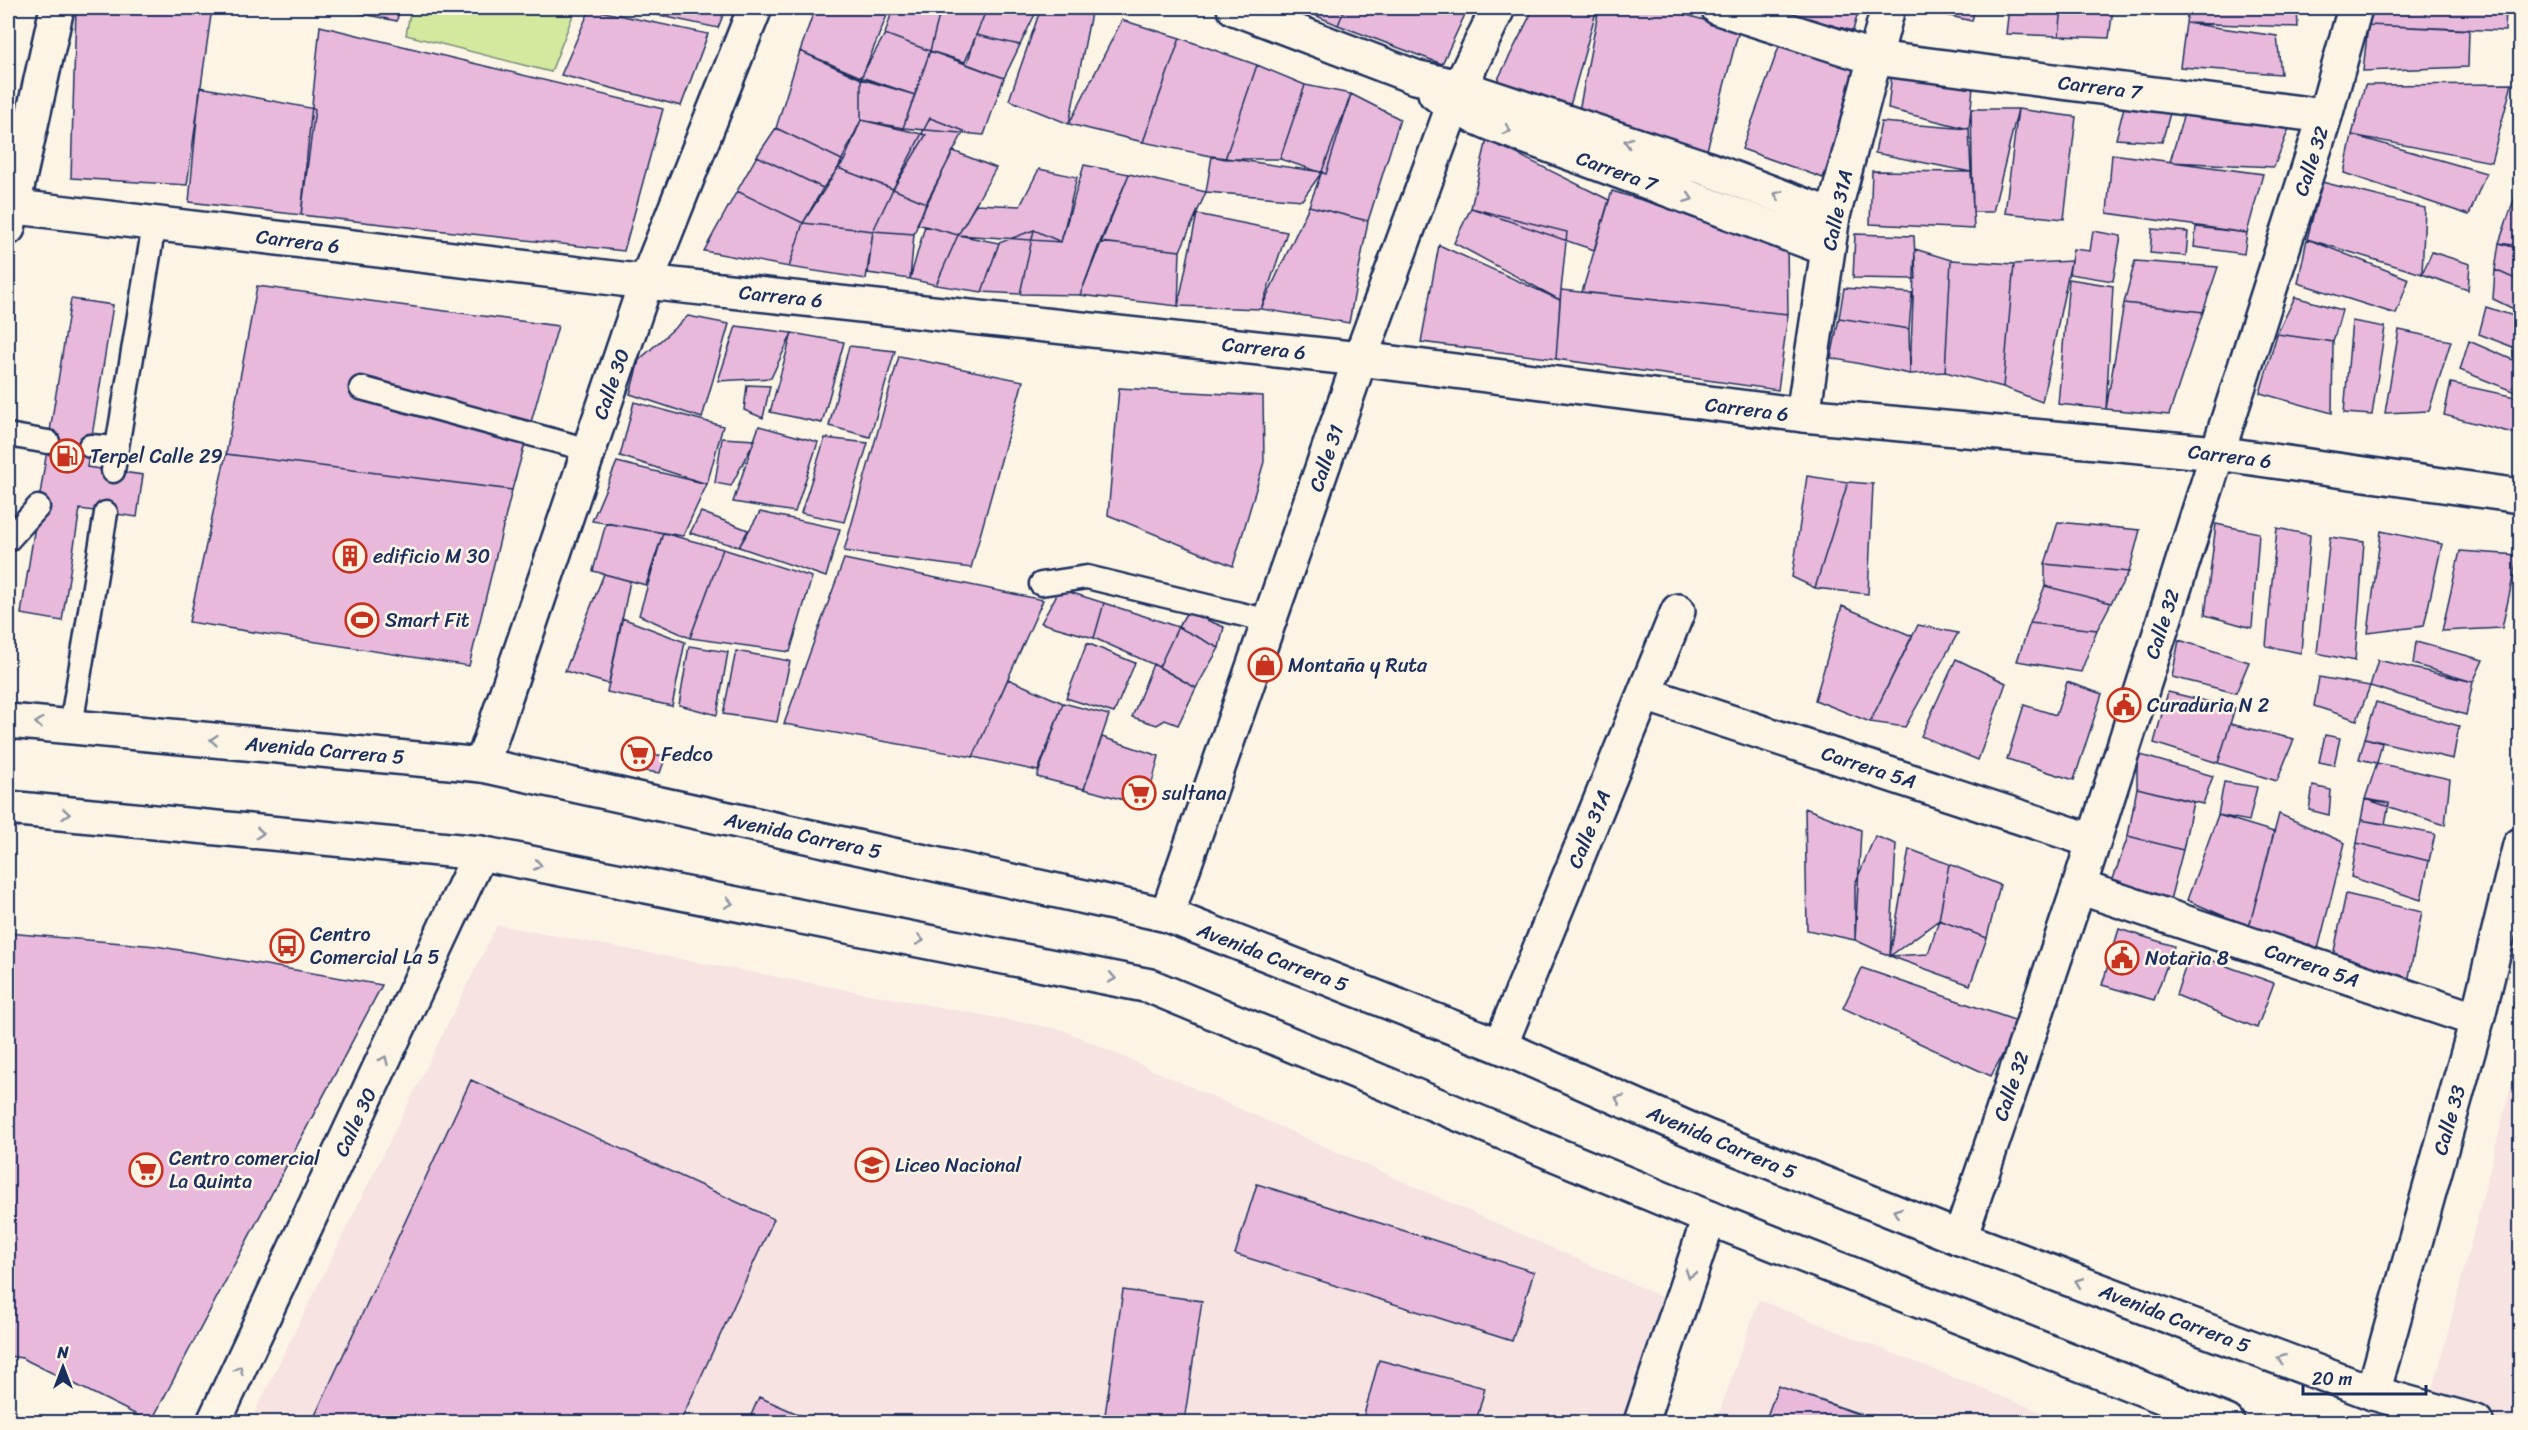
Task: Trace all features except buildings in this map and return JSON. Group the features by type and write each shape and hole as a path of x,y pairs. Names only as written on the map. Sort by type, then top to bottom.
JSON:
{"street":[{"path":"9,213 57,8"},
{"name":"Calle 30","path":"482,765 646,282 755,8"},
{"name":"Carrera 7","path":"1234,8 1415,76 1456,97 1497,126 1828,249"},
{"name":"Calle 31","path":"1167,915 1360,359 1456,97 1498,8"},
{"name":"Carrera 7","path":"1718,8 1875,58 2325,116"},
{"name":"Calle 31A","path":"1803,416 1833,216 1888,8"},
{"name":"Calle 32","path":"1960,1238 2079,887 2325,116 2355,8"},
{"name":"Carrera 7","path":"1456,97 1703,167 1833,216"},
{"name":"Carrera 6","path":"9,213 154,225 646,282 1360,359 1803,416 2217,453 2520,496"},
{"name":"Calle 31A","path":"1500,1046 1678,611"},
{"name":"Carrera 5A","path":"1645,694 2093,841"},
{"name":"Avenida Carrera 5","path":"8,720 482,765 1167,915 1500,1046 1705,1136 1960,1238 2373,1393 2476,1422"},
{"path":"8,808 480,854 1150,986 1709,1218 2227,1422"},
{"name":"Calle 33","path":"2373,1393 2477,1020 2520,845"},
{"name":"Calle 30","path":"214,1422 480,854"},
{"name":"Carrera 5A","path":"2079,887 2477,1020"},
{"path":"1641,1422 1709,1218"}],"lane":[{"path":"113,471 154,225"},
{"path":"361,388 589,450"},
{"path":"8,435 48,442"},
{"path":"90,446 117,448"},
{"path":"8,540 38,507"},
{"path":"71,726 106,513"},
{"path":"1041,584 1087,577 1269,621"}],"shaded area":[{"name":"Liceo Nacional","path":"497,925 1063,1030 1669,1300 1627,1422 250,1422"},
{"path":"2520,1051 2520,1422 2491,1422 2429,1406"},
{"path":"1759,1300 2066,1422 1716,1422"}],"green space":[{"path":"411,8 568,8 575,10 551,72 406,35"}],"place":[{"name":"Terpel Calle 29","path":"67,456"},
{"name":"edificio M 30","path":"350,556"},
{"name":"Smart Fit","path":"362,620"},
{"name":"Montaña y Ruta","path":"1265,665"},
{"name":"Curaduria N 2","path":"2124,705"},
{"name":"Fedco","path":"638,754"},
{"name":"sultana","path":"1139,793"},
{"name":"Centro Comercial La 5","path":"287,946"},
{"name":"Notaria 8","path":"2122,958"},
{"name":"Liceo Nacional","path":"872,1165"},
{"name":"Centro comercial La Quinta","path":"146,1170"}]}
